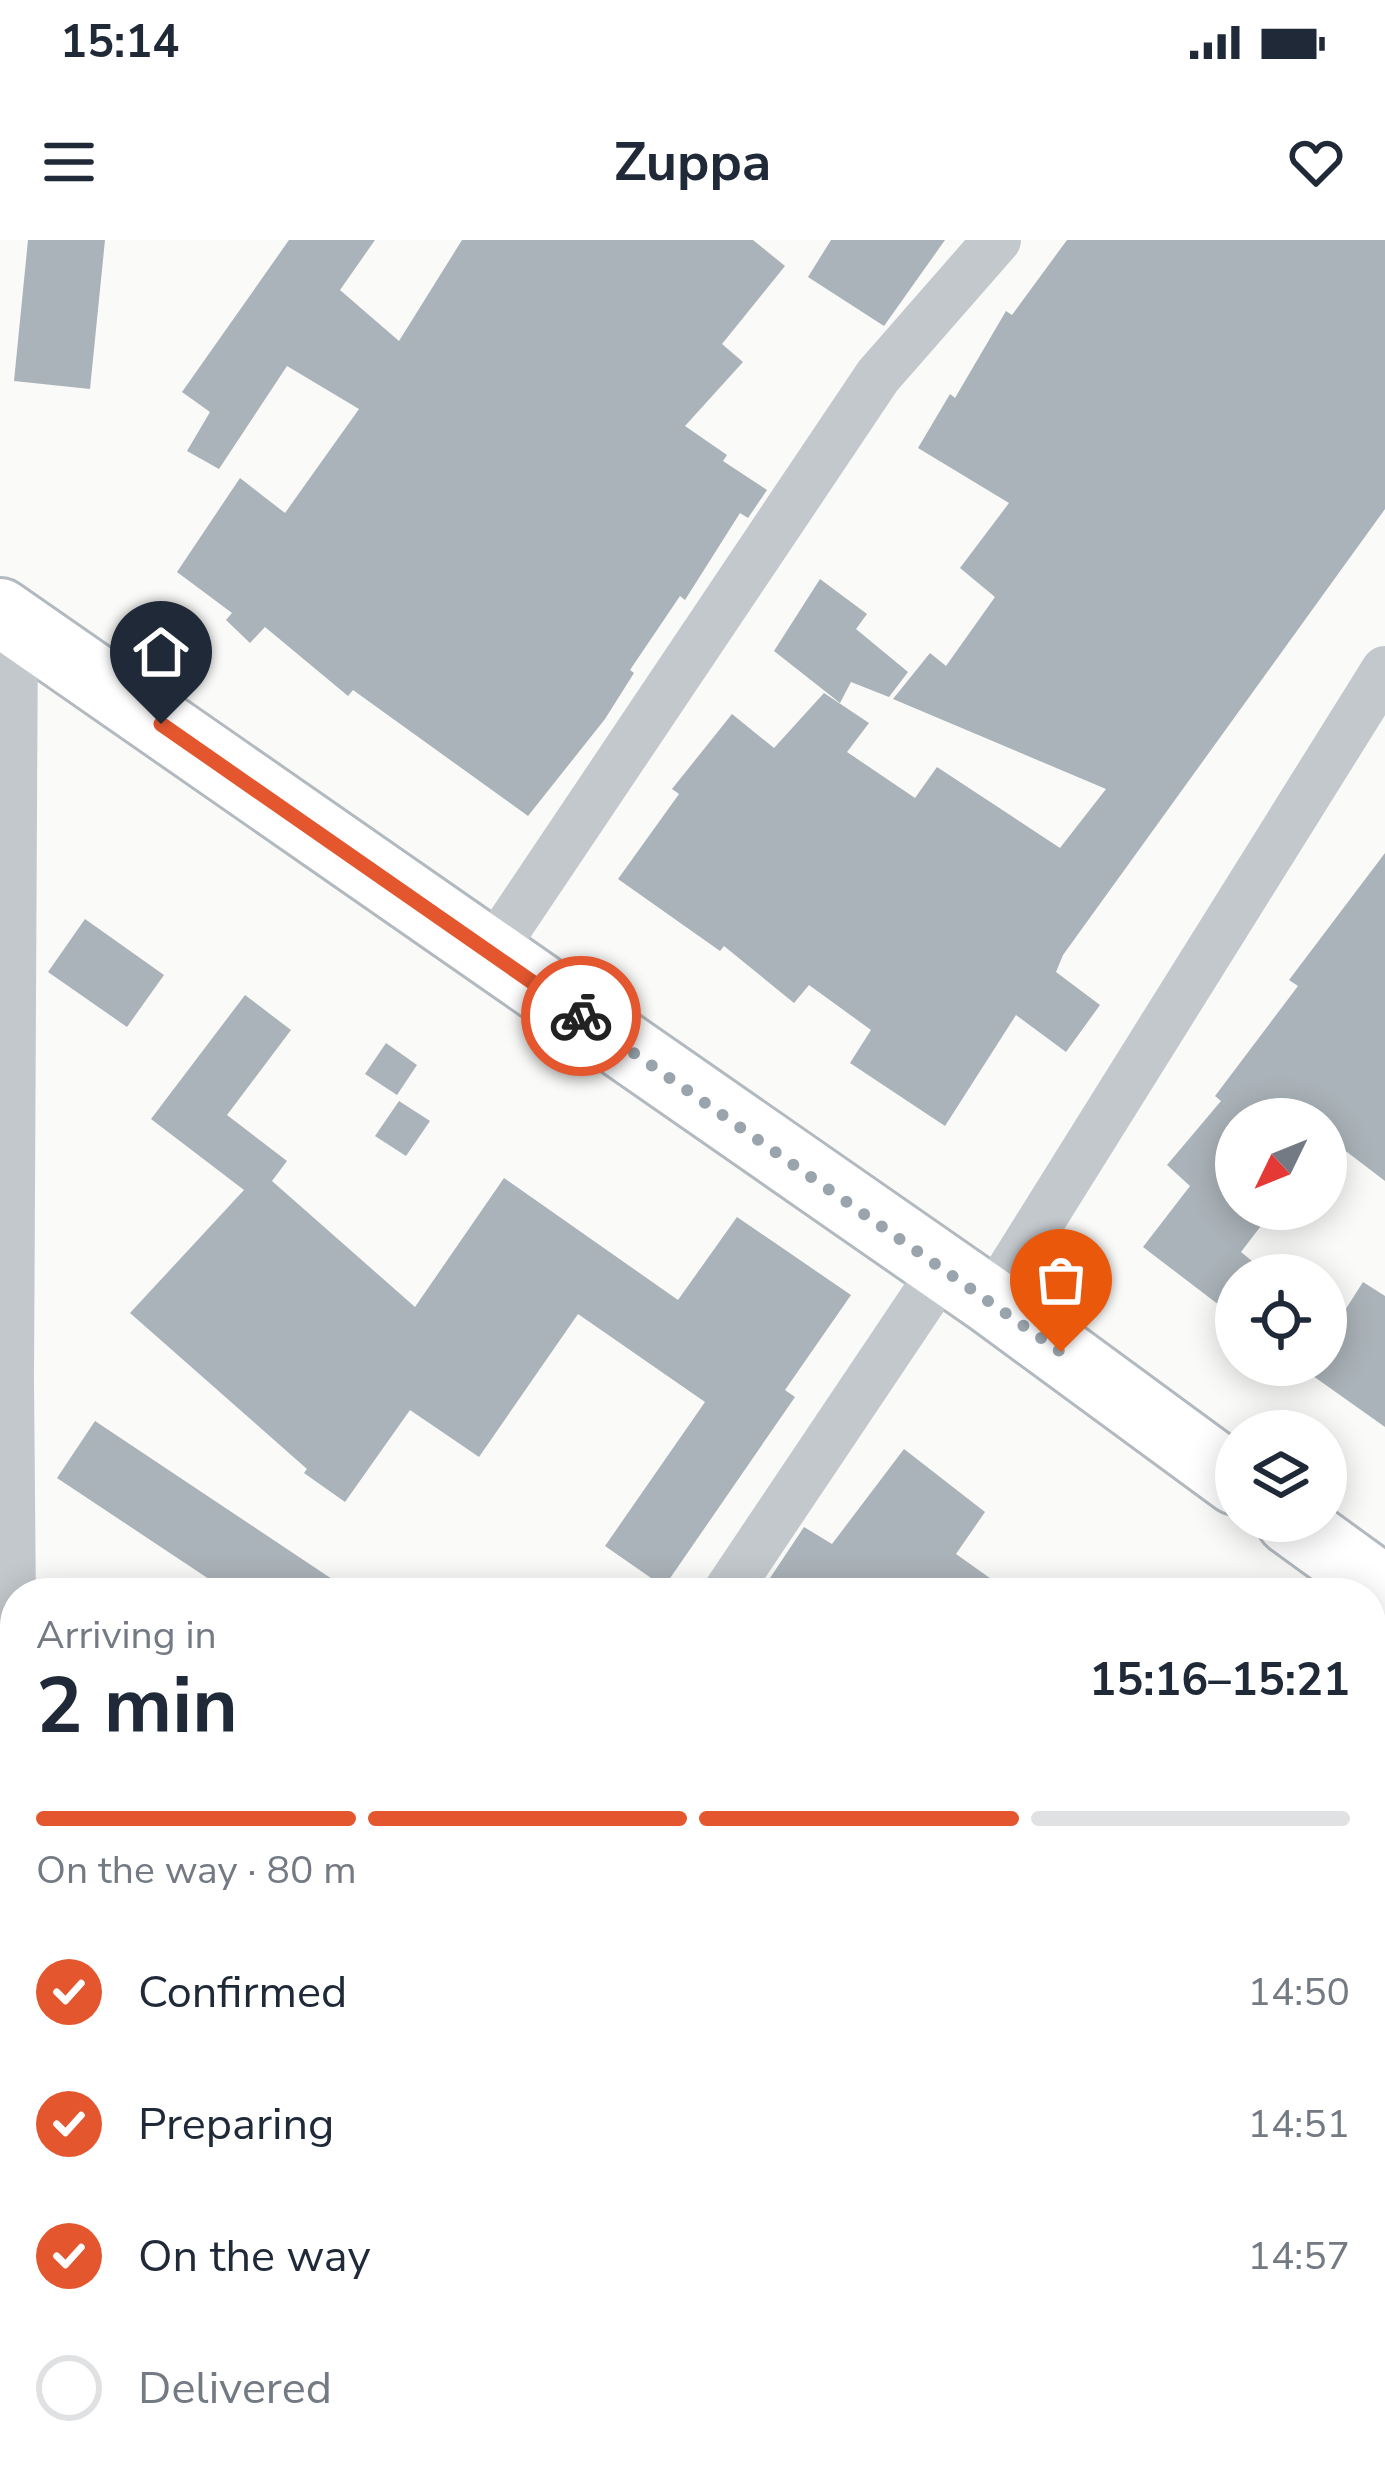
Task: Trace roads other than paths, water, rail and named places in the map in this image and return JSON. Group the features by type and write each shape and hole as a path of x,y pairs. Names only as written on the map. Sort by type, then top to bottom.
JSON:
{"main road":[{"path":"7,617 967,1284 1215,1466"},
{"path":"1319,1542 1368,1578"}],"street":[{"path":"491,953 878,376 997,240"},
{"path":"7,617 8,1578"},
{"path":"738,1578 967,1284 1385,670"}]}
